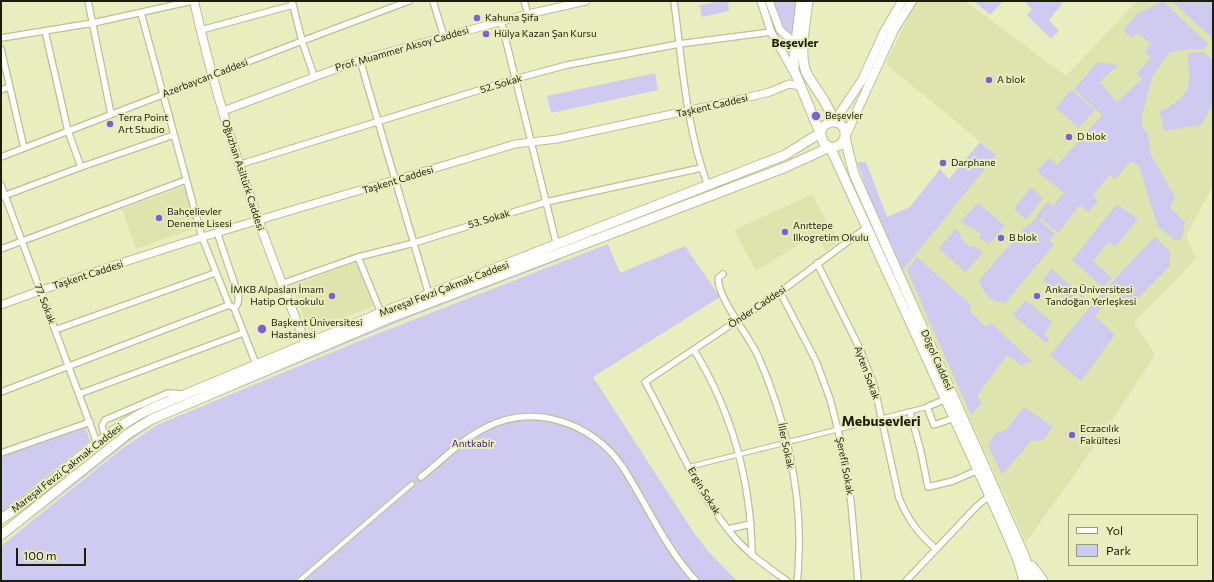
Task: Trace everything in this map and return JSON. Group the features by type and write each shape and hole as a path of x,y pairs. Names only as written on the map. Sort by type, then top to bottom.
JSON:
{"main road":[{"name":"Oğuzhan Asiltürk Caddesi","path":"193,1 212,76 238,165 257,221 306,344"},
{"path":"801,1 800,45 806,73 829,108 834,122 843,127 845,138"},
{"path":"808,1 800,45 794,58 796,75 820,133 821,141 830,147 840,145 845,138 894,30 912,1"},
{"path":"820,133 823,126 834,122 862,80 884,32 902,1"},
{"name":"Mareşal Fevzi Çakmak Caddesi","path":"1,519 46,486 105,437 133,418 182,394 381,313 557,246 785,155 803,146 820,133"},
{"name":"Dögol Caddesi","path":"845,138 857,182 1024,555 1033,581"},
{"name":"Dögol Caddesi","path":"830,147 978,470 1018,560 1024,581"},
{"name":"Mareşal Fevzi Çakmak Caddesi","path":"1,535 129,433 152,419 388,319 786,167 830,147"},
{"path":"1024,555 1043,581"}],"street":[{"path":"88,1 112,114"},
{"path":"1,38 93,23 193,1"},
{"name":"Azerbaycan Caddesi","path":"1,157 302,40 409,1"},
{"path":"433,1 444,37"},
{"path":"524,1 528,14"},
{"name":"Prof. Muammer Aksoy Caddesi","path":"223,111 360,60 501,21 586,1"},
{"path":"674,1 689,111 701,168 708,186"},
{"path":"761,1 771,32 796,75"},
{"path":"769,1 780,30 800,45"},
{"path":"201,30 293,3 302,40 314,76"},
{"path":"141,13 202,237 215,273 256,364"},
{"path":"501,21 557,246"},
{"path":"45,31 68,130 81,167"},
{"name":"52. Sokak","path":"238,165 515,79 567,65 679,44 771,32"},
{"path":"1,49 24,148"},
{"path":"360,60 429,295"},
{"name":"Taşkent Caddesi","path":"1,305 40,290 217,232 395,181 515,144 557,140 770,92 789,84 801,86"},
{"path":"1,90 9,87"},
{"path":"3,197 81,167 174,135"},
{"name":"53. Sokak","path":"281,284 358,257 414,243 546,202 701,168"},
{"path":"1,249 186,180"},
{"name":"77. Sokak","path":"1,185 3,197 22,242 97,443"},
{"name":"Önder Caddesi","path":"645,382 780,292 866,228"},
{"path":"1,392 237,306 239,302 238,294 217,232"},
{"path":"358,257 381,313"},
{"name":"Ayten Sokak","path":"817,263 859,347 874,385 899,498 906,514 919,534 936,549"},
{"path":"55,330 215,273"},
{"name":"İller Sokak","path":"723,274 718,278 718,284 724,300 738,319 758,355 774,396 787,443 800,526 797,581"},
{"name":"Şerefli Sokak","path":"780,292 816,361 830,399 838,430 851,502 858,581"},
{"path":"79,394 243,334"},
{"path":"694,350 718,393 738,455 746,485 751,524 752,555"},
{"name":"Ergin Sokak","path":"645,382 689,466 717,514 728,529 752,555 787,581"},
{"path":"105,437 102,426 105,420 168,393 182,394"},
{"path":"689,466 910,412 946,399"},
{"path":"927,407 934,426 954,418"},
{"path":"910,412 921,452 928,487 953,481 978,470"},
{"path":"421,477 470,437 497,423 521,417 536,416 569,423 594,436 609,450 622,466 676,555 696,581"},
{"path":"1,453 90,422"},
{"path":"64,430 68,436"},
{"path":"299,581 412,484"},
{"path":"906,581 989,496"},
{"path":"728,529 751,524"}],"shaded area":[{"name":"Ankara Üniversitesi Tandoğan Yerleşkesi","path":"916,1 965,1 1066,76 1137,1 1213,1 1213,186 1186,236 1196,259 1134,322 1155,355 1099,440 1026,542 903,270 995,154 886,64"},
{"name":"Bahçelievler Deneme Lisesi","path":"185,186 196,228 136,249 122,209"},
{"name":"Anıttepe Ilkogretim Okulu","path":"812,194 828,225 841,240 826,251 816,234 756,271 734,230"},
{"name":"İMKB Alpaslan İmam Hatip Ortaokulu","path":"356,262 373,306 309,331 292,286"}],"green space":[{"path":"728,1 729,11 702,17 700,5"},
{"path":"772,1 798,1 795,30 792,34 784,32"},
{"path":"974,1 1003,1 990,15"},
{"path":"1024,1 1064,1 1049,20 1059,31 1051,39 1027,15 1032,9"},
{"path":"1163,1 1208,44 1204,49 1187,49 1169,53 1153,75 1142,115 1142,126 1148,134 1151,155 1175,197 1170,207 1185,222 1182,238 1177,241 1158,227 1139,166 1131,161 1115,179 1110,175 1093,195 1098,201 1089,212 1080,205 1058,233 1042,219 1064,193 1037,171 1049,158 1057,165 1102,115 1074,89 1098,62 1118,65 1100,82 1117,102 1142,79 1137,73 1151,58 1145,52 1151,44 1138,33 1131,38 1123,30 1137,14"},
{"path":"1172,1 1213,1 1213,38 1195,23"},
{"path":"1204,52 1213,62 1213,103 1201,125 1164,131 1160,112 1179,100 1185,95 1188,89 1188,53"},
{"path":"655,73 658,90 551,113 547,96"},
{"path":"1071,90 1095,110 1079,128 1056,108"},
{"path":"980,142 996,155 903,270 872,204 857,162 866,162 887,217 910,207 940,169 949,179"},
{"path":"1031,187 1043,198 1026,220 1014,209"},
{"path":"1048,201 1053,205 1040,220 1055,234 1050,240 1054,245 1005,303 992,299 985,293 979,280 1029,223 1031,224"},
{"path":"978,203 1005,226 989,244 980,238 980,233 972,227 968,227 961,221"},
{"path":"1117,204 1138,219 1115,247 1109,242 1093,261 1112,278 1103,288 1072,260"},
{"path":"955,229 961,235 961,239 969,246 973,246 983,252 966,272 939,249"},
{"path":"1155,237 1170,251 1170,266 1130,306 1113,291 1095,316 1115,335 1081,381 1050,355 1108,286"},
{"name":"Anıtkabir","path":"608,244 620,273 685,246 720,297 593,377 694,533 708,551 737,581 1,581 1,546 123,448 157,425 369,337"},
{"path":"917,257 971,305 969,310 986,327 991,323 1033,362 1021,365 1007,355 977,396 982,403 971,415 907,270"},
{"path":"561,258 562,259 413,316 155,423 122,447 1,544 121,445 154,422 413,314"},
{"path":"1051,269 1084,297 1083,299 1078,294 1070,303 1043,280"},
{"path":"1026,300 1052,322 1044,334 1049,339 1046,343 1013,315"},
{"path":"1024,407 1053,427 1043,440 1031,441 1002,475 988,445 995,434 1006,430"},
{"path":"85,426 90,441 1,513 1,457"}],"place":[{"name":"Kahuna Şifa","path":"477,18"},
{"name":"Hülya Kazan Şan Kursu","path":"486,34"},
{"name":"A blok","path":"989,80"},
{"name":"Beşevler","path":"816,116"},
{"name":"Terra Point Art Studio","path":"110,124"},
{"name":"D blok","path":"1069,137"},
{"name":"Darphane","path":"943,163"},
{"name":"Bahçelievler Deneme Lisesi","path":"159,218"},
{"name":"Anıttepe Ilkogretim Okulu","path":"785,232"},
{"name":"B blok","path":"1001,238"},
{"name":"İMKB Alpaslan İmam Hatip Ortaokulu","path":"332,296"},
{"name":"Ankara Üniversitesi Tandoğan Yerleşkesi","path":"1037,296"},
{"name":"Başkent Üniversitesi Hastanesi","path":"262,329"},
{"name":"Eczacılık Fakültesi","path":"1072,435"}],"district":[{"name":"Beşevler","path":"795,43"},
{"name":"Mebusevleri","path":"881,421"}]}
